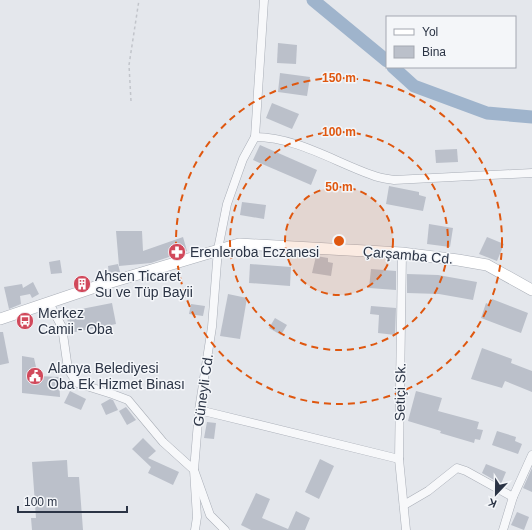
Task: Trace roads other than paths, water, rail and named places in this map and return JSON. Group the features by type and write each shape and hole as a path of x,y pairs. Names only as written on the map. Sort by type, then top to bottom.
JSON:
{"street":[{"path":"264,0 255,137 269,137 296,144 374,176 394,180 532,173"},
{"name":"Güneyli Cd.","path":"195,530 197,517 194,470 199,410 212,327 218,249 227,204 243,159 255,137"},
{"name":"Çarşamba Cd.","path":"0,320 98,286 218,249 239,244 402,253 487,265 532,290"},
{"name":"Setiçi Sk.","path":"402,253 399,459 406,530"},
{"path":"49,303 62,327 68,369 78,383 128,400 163,442 194,470 210,515 225,530"},
{"path":"199,410 399,459"},
{"path":"503,530 513,497 532,455"},
{"path":"404,505 428,490 457,468 466,471 513,497"},
{"path":"197,517 210,515"}],"waterway":[{"path":"313,0 386,60"},
{"path":"394,68 414,86 487,113 532,117"}],"place":[{"name":"Erenleroba Eczanesi","path":"177,252"},
{"name":"Ahsen Ticaret Su ve Tüp Bayii","path":"82,284"},
{"name":"Merkez Camii - Oba","path":"25,321"},
{"name":"Alanya Belediyesi Oba Ek Hizmet Binası","path":"35,376"}]}
